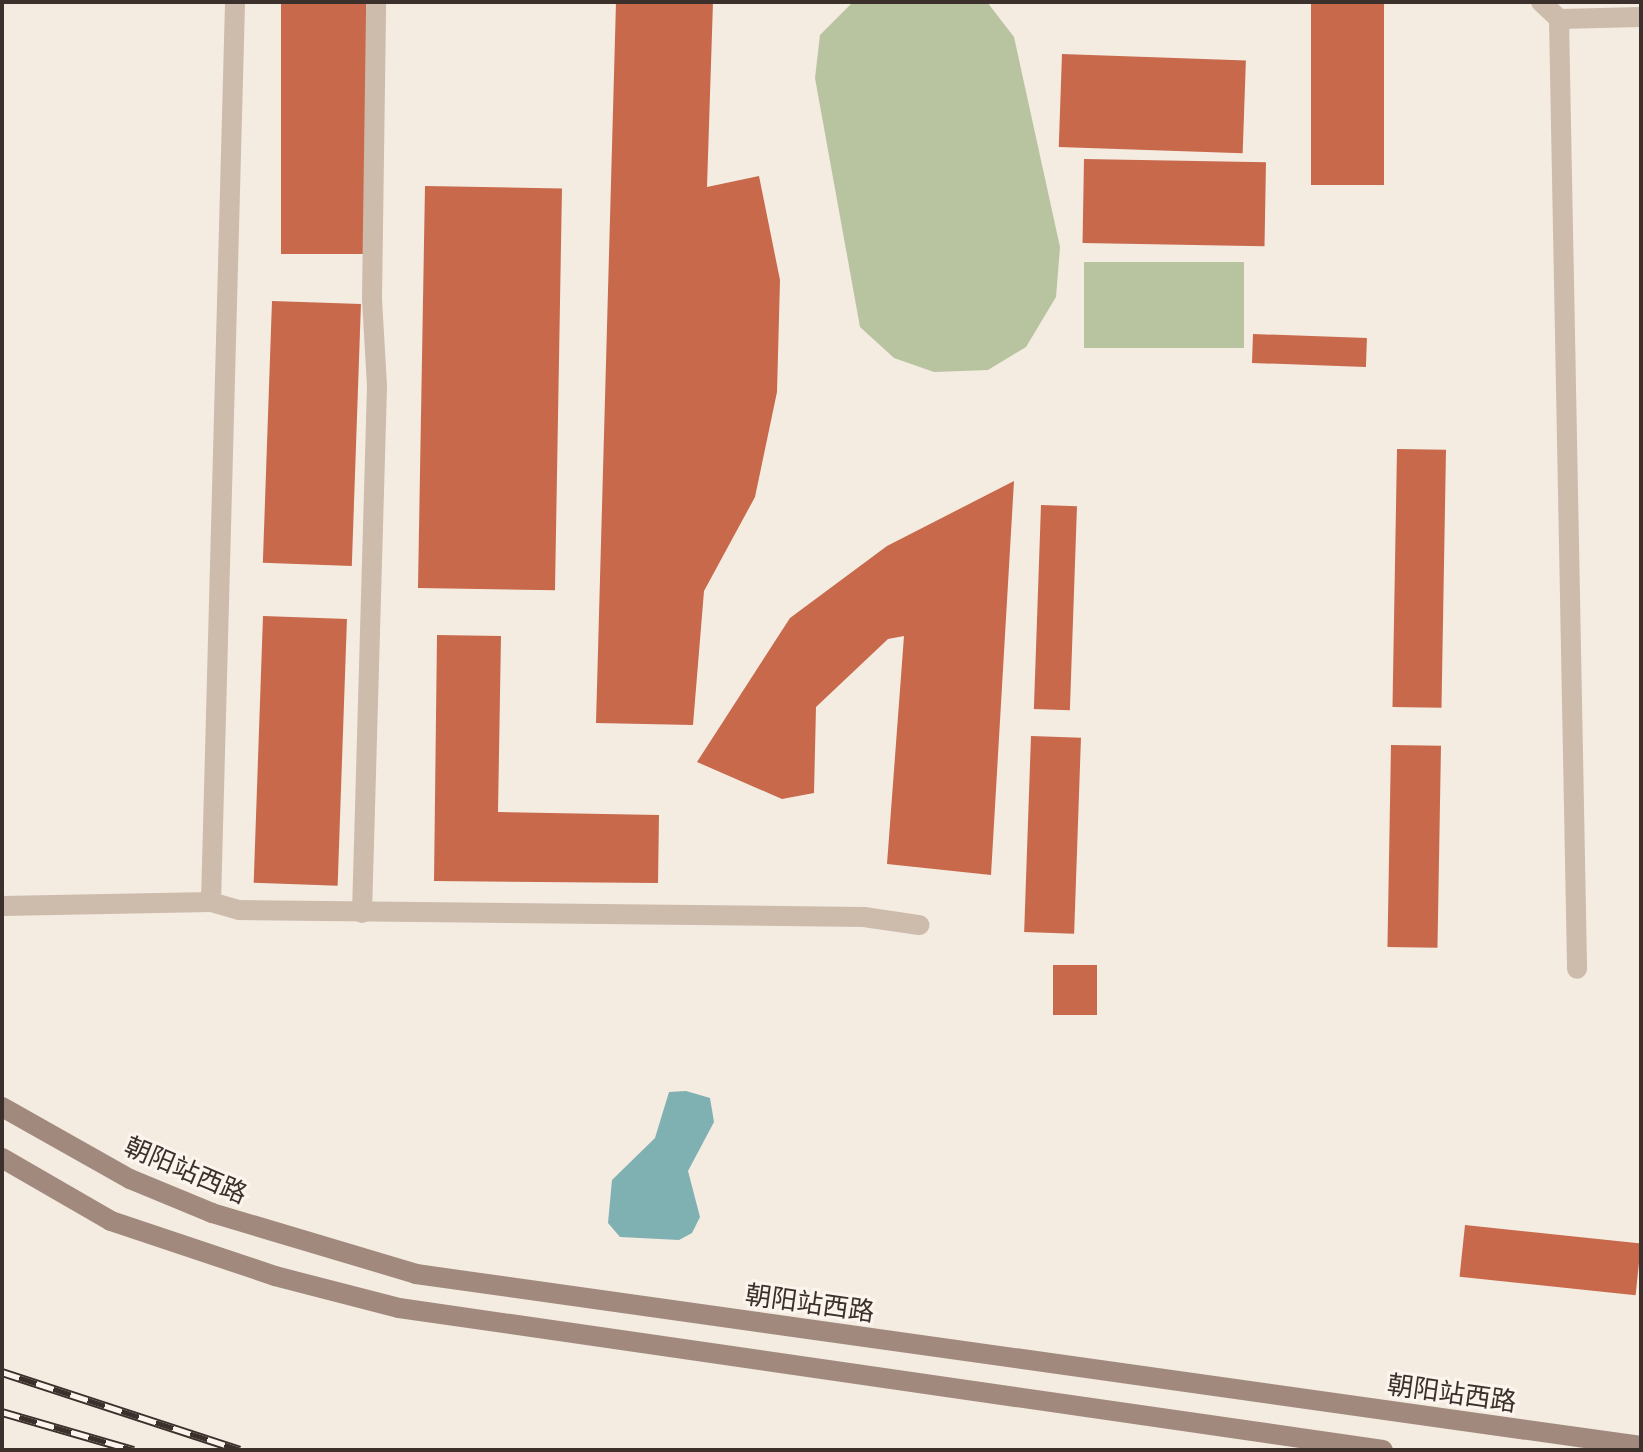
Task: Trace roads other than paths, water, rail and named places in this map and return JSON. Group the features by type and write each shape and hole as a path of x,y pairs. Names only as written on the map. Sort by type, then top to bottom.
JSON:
{"main road":[{"name":"朝阳站西路","path":"2,1107 130,1179 212,1213 416,1274 1641,1446"},
{"path":"2,1158 111,1221 275,1276 399,1308 1383,1450"}],"street":[{"path":"211,902 235,2"},
{"path":"362,913 377,386 372,298 376,2"},
{"path":"1541,2 1559,19 1641,17"},
{"path":"1559,19 1577,969"},
{"path":"2,906 211,902 239,910 864,917 919,925"}],"water":[{"path":"686,1091 710,1098 714,1122 688,1171 700,1217 692,1233 679,1240 620,1237 608,1223 612,1180 655,1138 669,1092"}],"railway":[{"path":"2,1372 240,1450"},
{"path":"2,1412 134,1450"}]}
